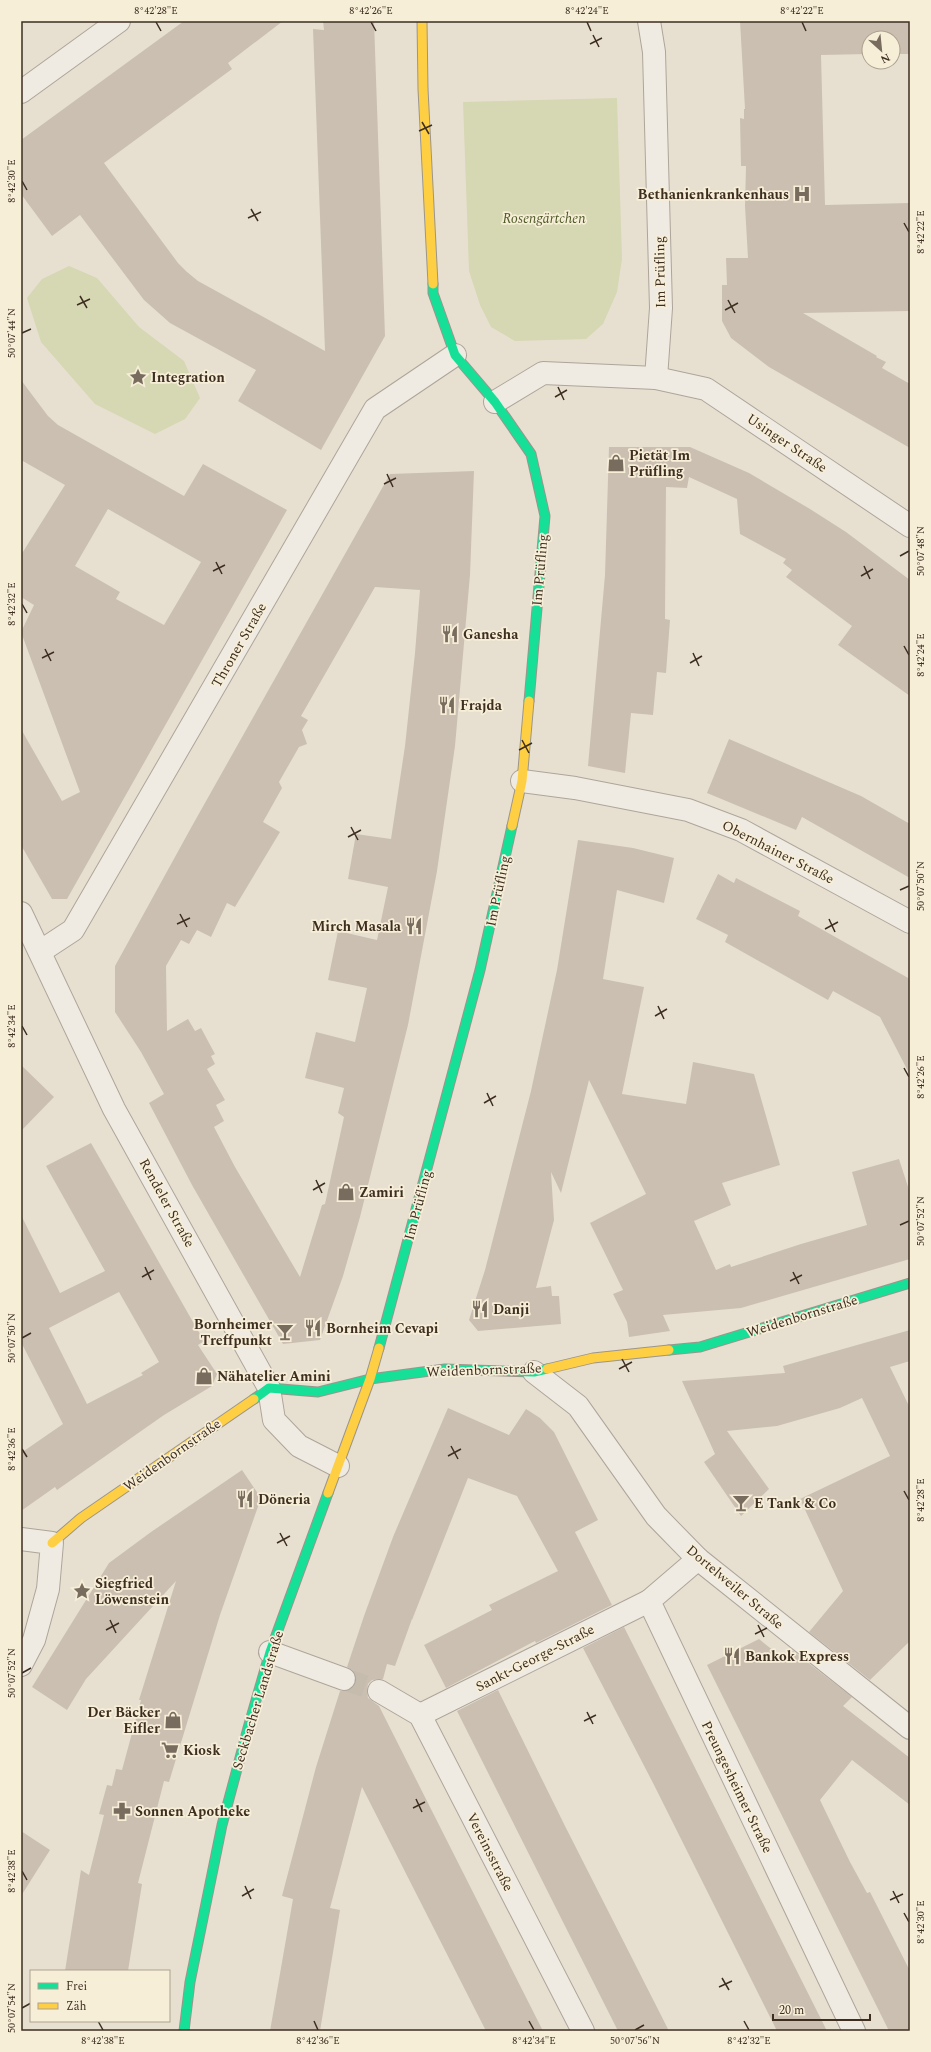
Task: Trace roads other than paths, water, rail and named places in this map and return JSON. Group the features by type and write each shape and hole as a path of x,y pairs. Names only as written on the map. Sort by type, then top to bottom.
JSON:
{"main road":[{"name":"Im Prüfling","path":"370,1379 400,1275 480,970 522,781 545,516 531,454 495,402 455,355 433,293 423,89 422,21"},
{"name":"Weidenbornstraße","path":"52,1543 81,1518 269,1388 318,1392 370,1379 445,1369 534,1372 594,1358 700,1347 910,1284"},
{"name":"Seckbacher Landstraße","path":"184,2031 190,1982 214,1871 222,1825 270,1652 370,1379"}],"street":[{"path":"21,92 119,21"},
{"name":"Im Prüfling","path":"648,21 654,52 661,308 656,378"},
{"name":"Throner Straße","path":"41,951 73,930 375,409 455,355"},
{"path":"495,402 543,373 656,378"},
{"name":"Usinger Straße","path":"656,378 706,389 910,526"},
{"name":"Obernhainer Straße","path":"522,781 575,788 688,810 741,830 790,855 910,922"},
{"name":"Rendeler Straße","path":"21,912 41,951 114,1109 269,1388 274,1420 300,1446 338,1466"},
{"name":"Dortelweiler Straße","path":"534,1372 578,1406 656,1516 698,1559 910,1728"},
{"path":"21,1539 52,1543 48,1590 34,1640 21,1665"},
{"path":"648,1601 698,1559"},
{"name":"Sankt-George-Straße","path":"420,1715 648,1601"},
{"name":"Preungesheimer Straße","path":"648,1601 854,2031"},
{"path":"270,1652 344,1679"},
{"path":"379,1691 420,1715"},
{"name":"Vereinsstraße","path":"420,1715 583,2031"}],"tunnel":[{"path":"344,1679 379,1691"}],"place":[{"name":"Bethanienkrankenhaus","path":"802,194"},
{"name":"Integration","path":"138,377"},
{"name":"Pietät Im Prüfling","path":"616,463"},
{"name":"Ganesha","path":"450,634"},
{"name":"Frajda","path":"447,705"},
{"name":"Mirch Masala","path":"414,926"},
{"name":"Zamiri","path":"346,1192"},
{"name":"Danji","path":"480,1309"},
{"name":"Bornheim Cevapi","path":"313,1328"},
{"name":"Bornheimer Treffpunkt","path":"285,1332"},
{"name":"Nähatelier Amini","path":"204,1376"},
{"name":"Döneria","path":"245,1499"},
{"name":"E Tank & Co","path":"741,1503"},
{"name":"Siegfried Löwenstein","path":"82,1591"},
{"name":"Bankok Express","path":"732,1656"},
{"name":"Der Bäcker Eifler","path":"173,1720"},
{"name":"Kiosk","path":"170,1750"},
{"name":"Sonnen Apotheke","path":"122,1811"}],"park label":[{"name":"Rosengärtchen","path":"544,218"}]}
